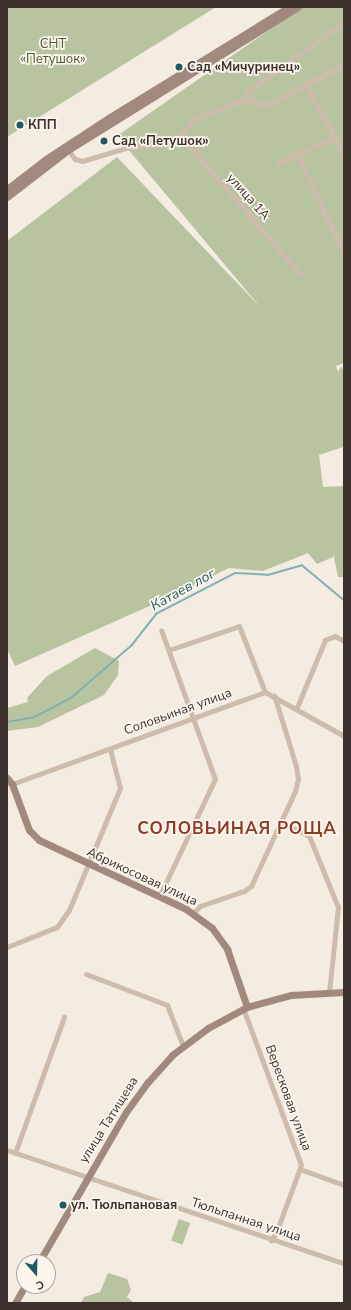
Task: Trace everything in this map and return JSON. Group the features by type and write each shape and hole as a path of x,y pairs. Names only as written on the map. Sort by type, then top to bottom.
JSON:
{"street":[{"path":"7,189 48,161 289,7"},
{"path":"7,197 48,161 298,7"},
{"path":"344,22 245,94 249,99 259,104 270,104 344,65"},
{"path":"306,85 335,136 344,156"},
{"path":"68,150 75,159 89,160 126,148 164,143 180,135 195,118 249,99"},
{"name":"улица 1А","path":"180,135 300,275"},
{"path":"278,164 335,136"},
{"path":"297,154 344,253"},
{"path":"169,650 239,626 265,692 297,707 344,736"},
{"path":"159,897 214,783 214,774 161,630"},
{"path":"297,707 323,644 331,636 344,641"},
{"name":"Соловьиная улица","path":"12,784 265,692"},
{"path":"193,913 200,906 244,891 251,886 281,823 298,779 274,695"},
{"path":"7,947 48,932 60,923 74,901 120,788 110,749"},
{"name":"Абрикосовая улица","path":"7,778 12,784 33,836 88,865 193,913 212,928 223,942 245,1008"},
{"path":"281,823 309,836 338,907 329,992"},
{"path":"86,974 167,1005 183,1046"},
{"name":"улица Татищева","path":"44,1254 87,1178 139,1094 161,1067 183,1046 208,1028 245,1008 284,996 344,992"},
{"name":"Вересковая улица","path":"245,1008 301,1165 276,1234 271,1240"},
{"path":"15,1153 64,1017"},
{"name":"Тюльпанная улица","path":"7,1150 342,1263"},
{"path":"300,1169 344,1184"},
{"path":"15,1303 20,1294"}],"green space":[{"name":"СНТ «Петушок»","path":"7,7 216,7 7,137"},
{"path":"302,7 344,7 344,363 336,366 338,372 341,366 344,373 344,451 343,447 319,455 323,487 344,486 344,577 338,577 333,553 333,557 317,564 308,553 263,571 229,568 163,600 15,666 7,649 7,241 117,157 261,308 117,136"},
{"path":"95,648 119,661 118,675 104,695 38,727 7,731 7,708 28,702 27,698 47,676"},
{"path":"179,1219 190,1223 182,1245 171,1241"},
{"path":"108,1273 127,1279 131,1290 127,1297 134,1303 81,1303 84,1297 100,1292"}],"waterway":[{"name":"Катаев лог","path":"7,722 35,717 71,698 132,645 156,614 235,573 268,575 302,565 344,600"}],"place":[{"name":"Сад «Мичуринец»","path":"179,67"},
{"name":"КПП","path":"20,125"},
{"name":"Сад «Петушок»","path":"104,141"},
{"name":"ул. Тюльпановая","path":"63,1205"}],"district":[{"name":"СОЛОВЬИНАЯ РОЩА","path":"237,829"}]}
